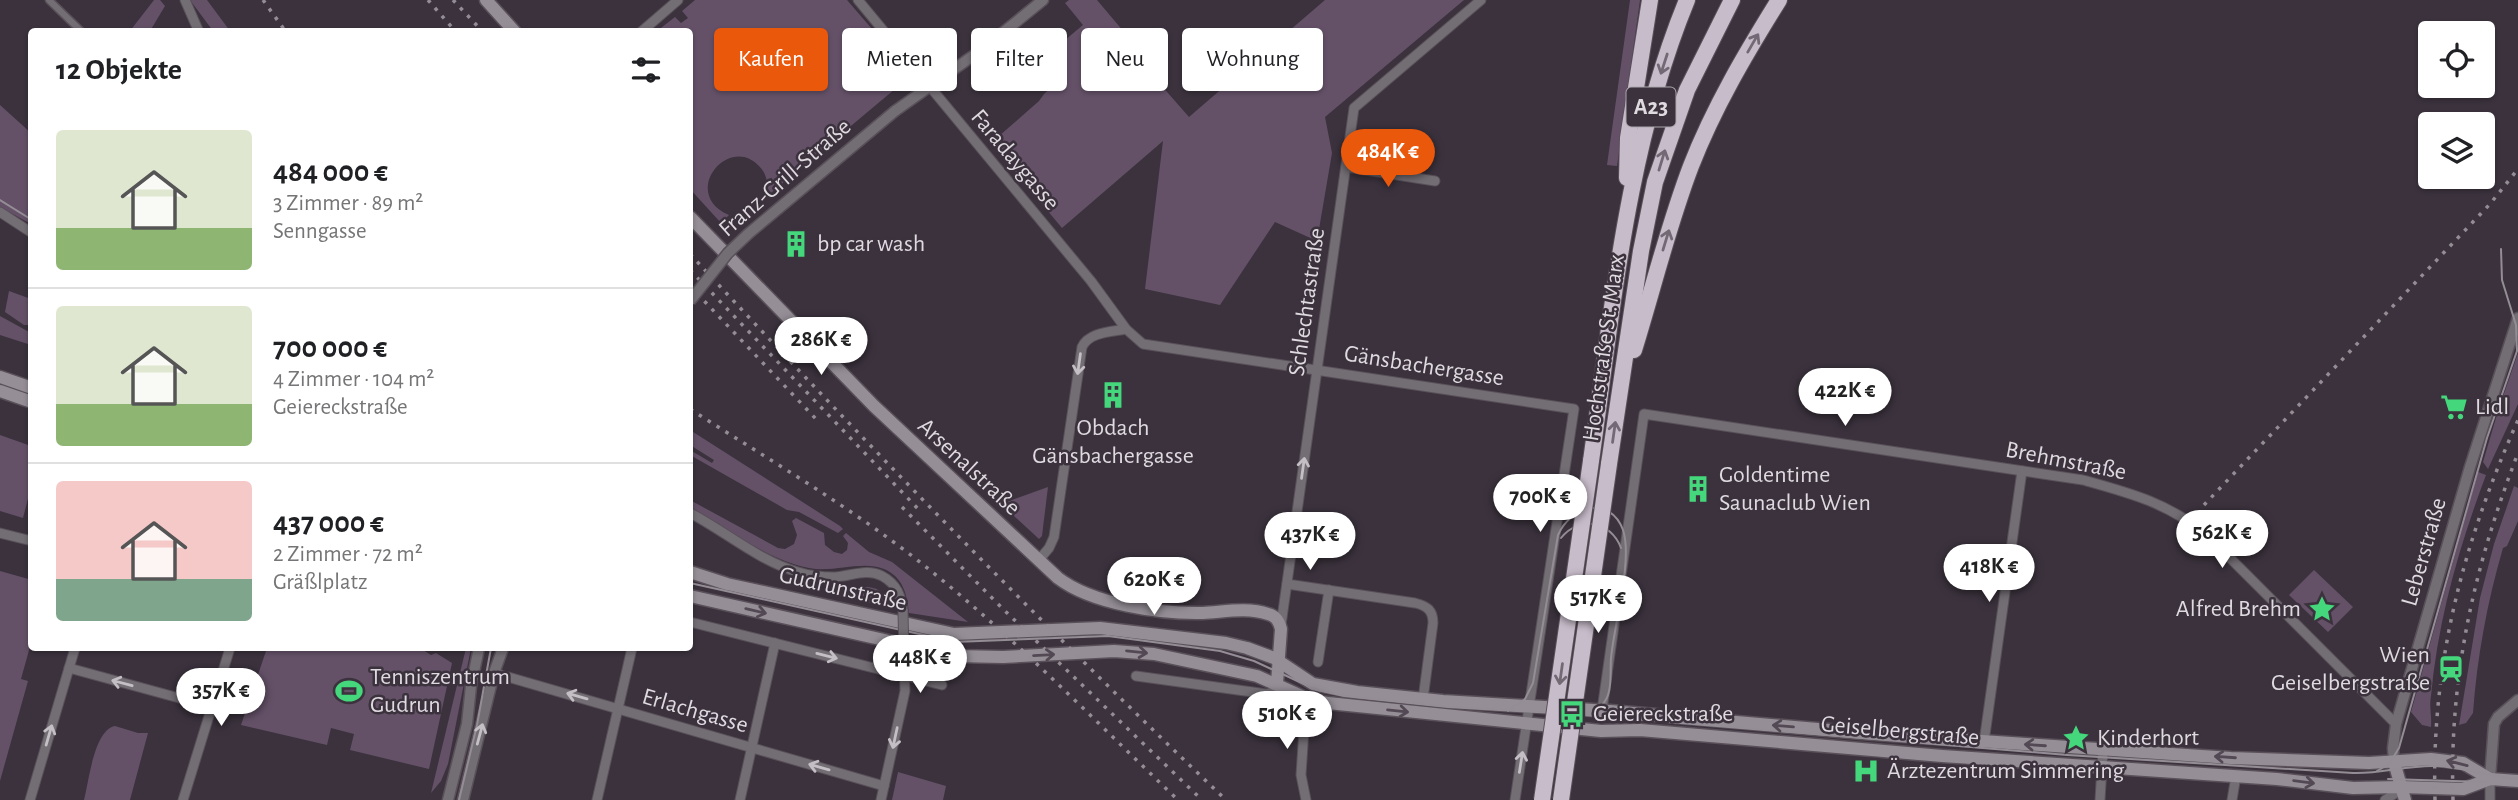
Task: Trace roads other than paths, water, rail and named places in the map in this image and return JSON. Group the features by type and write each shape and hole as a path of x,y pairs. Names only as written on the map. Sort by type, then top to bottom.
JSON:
{"highway":[{"path":"1627,218 1628,138 1650,0"},
{"name":"Hochstraße St. Marx","path":"1542,800 1627,218 1649,114 1687,0"},
{"name":"Hochstraße St. Marx","path":"1561,800 1641,251 1656,182 1687,90 1732,0"},
{"path":"1618,400 1691,167 1731,80 1779,0"}],"main road":[{"path":"486,0 511,28"},
{"name":"Arsenalstraße","path":"693,219 873,406 1038,561 1067,584 1099,599 1181,612 1260,612 1274,617 1281,625"},
{"path":"0,377 28,387"},
{"path":"0,391 28,401"},
{"name":"Gudrunstraße","path":"693,573 727,584 942,632 982,634 1115,628 1236,645 1277,660 1313,684"},
{"name":"Gudrunstraße","path":"693,597 956,656 1003,657 1129,651 1178,658 1257,676 1306,698"},
{"path":"1277,683 1281,625"},
{"name":"Geiselbergstraße","path":"1313,684 1332,689 1423,699 1602,710 2103,750 2289,761 2369,763 2431,759 2463,763 2490,779"},
{"name":"Geiselbergstraße","path":"1306,698 1342,705 1608,732 1640,730 1942,756 2236,776 2403,792 2463,789 2490,779 2518,781"},
{"name":"Leberstraße","path":"2394,762 2403,792"}],"street":[{"path":"49,0 78,28"},
{"path":"185,0 197,28"},
{"path":"646,28 678,0"},
{"name":"Faradaygasse","path":"858,0 881,28"},
{"name":"Franz-Grill-Straße","path":"957,67 1043,0"},
{"name":"Schlechtastraße","path":"1281,625 1354,108 1481,0"},
{"name":"Franz-Grill-Straße","path":"693,297 722,261 765,218 895,111 923,91"},
{"name":"Faradaygasse","path":"932,91 1091,281 1126,329 1143,344"},
{"path":"1346,167 1436,181"},
{"path":"0,212 28,230"},
{"name":"Leberstraße","path":"2394,762 2396,724 2470,467 2518,318"},
{"path":"1038,561 1054,537 1081,349 1085,340 1092,336 1126,329"},
{"name":"Gänsbachergasse","path":"1143,344 1574,409 1529,705"},
{"name":"Brehmstraße","path":"1602,710 1644,414 2083,480 2144,497 2184,516 2207,534 2396,724"},
{"path":"1984,742 2022,471"},
{"path":"693,515 795,572 824,577 862,572 879,574 891,582 900,593 905,691 881,800"},
{"path":"0,533 28,540"},
{"path":"1287,584 1415,603 1431,610 1433,623 1423,699"},
{"path":"1318,662 1329,590"},
{"path":"693,623 942,685"},
{"path":"740,800 775,643"},
{"path":"30,800 74,651"},
{"path":"183,800 229,651"},
{"path":"448,800 467,724 471,686 479,651"},
{"path":"463,800 494,673 502,651"},
{"path":"597,800 631,651"},
{"path":"69,668 212,707"},
{"name":"Erlachgasse","path":"494,673 884,786"},
{"path":"1136,676 1267,694 1274,691 1277,683"},
{"path":"1306,698 1301,775 1306,800"},
{"path":"2490,800 2494,724 2498,717 2518,700"},
{"path":"1515,800 1529,705"},
{"path":"2100,800 2103,750"},
{"path":"2232,800 2236,776"},
{"path":"2385,800 2403,792"}],"tram line":[{"path":"0,200 28,218"},
{"path":"2377,771 2389,764 2399,748 2487,438 2517,351 2516,325 2502,280 2501,249"},
{"path":"1508,711 1525,699 1533,683 1558,535 1572,517 1590,508 1609,512 1617,519 1623,530 1626,558 1611,658 1609,691 1601,705 1584,714"},
{"path":"1561,538 1577,526 1594,524 1610,532 1621,548"},
{"path":"693,584 955,642 1108,636 1220,651 1254,661 1317,690 1344,696 1448,707 1572,714 2067,755 2353,773 2436,766 2518,779"},
{"path":"459,800 477,725 490,651"},
{"path":"2388,779 2486,782"}],"railway":[{"path":"263,0 283,28"},
{"path":"428,0 452,28"},
{"path":"453,0 479,28"},
{"path":"2204,505 2490,204 2518,169"},
{"path":"693,257 954,531 1226,800"},
{"path":"693,273 922,513"},
{"path":"693,289 816,419"},
{"path":"693,411 833,500 916,559 1017,646 1178,800"},
{"path":"2435,800 2439,701 2454,605 2481,512 2518,420"},
{"path":"2453,800 2455,710 2468,623 2489,538 2518,453"},
{"path":"902,507 1003,609 1202,800"}],"place":[{"name":"bp car wash","path":"796,244"},
{"name":"Obdach Gänsbachergasse","path":"1113,395"},
{"name":"Lidl","path":"2454,407"},
{"name":"Goldentime Saunaclub Wien","path":"1698,489"},
{"name":"Alfred Brehm","path":"2322,609"},
{"name":"Wien Geiselbergstraße","path":"2451,669"},
{"name":"Tenniszentrum Gudrun","path":"349,691"},
{"name":"Geiereckstraße","path":"1572,714"},
{"name":"Kinderhort","path":"2076,738"},
{"name":"Ärztezentrum Simmering","path":"1866,771"}]}
